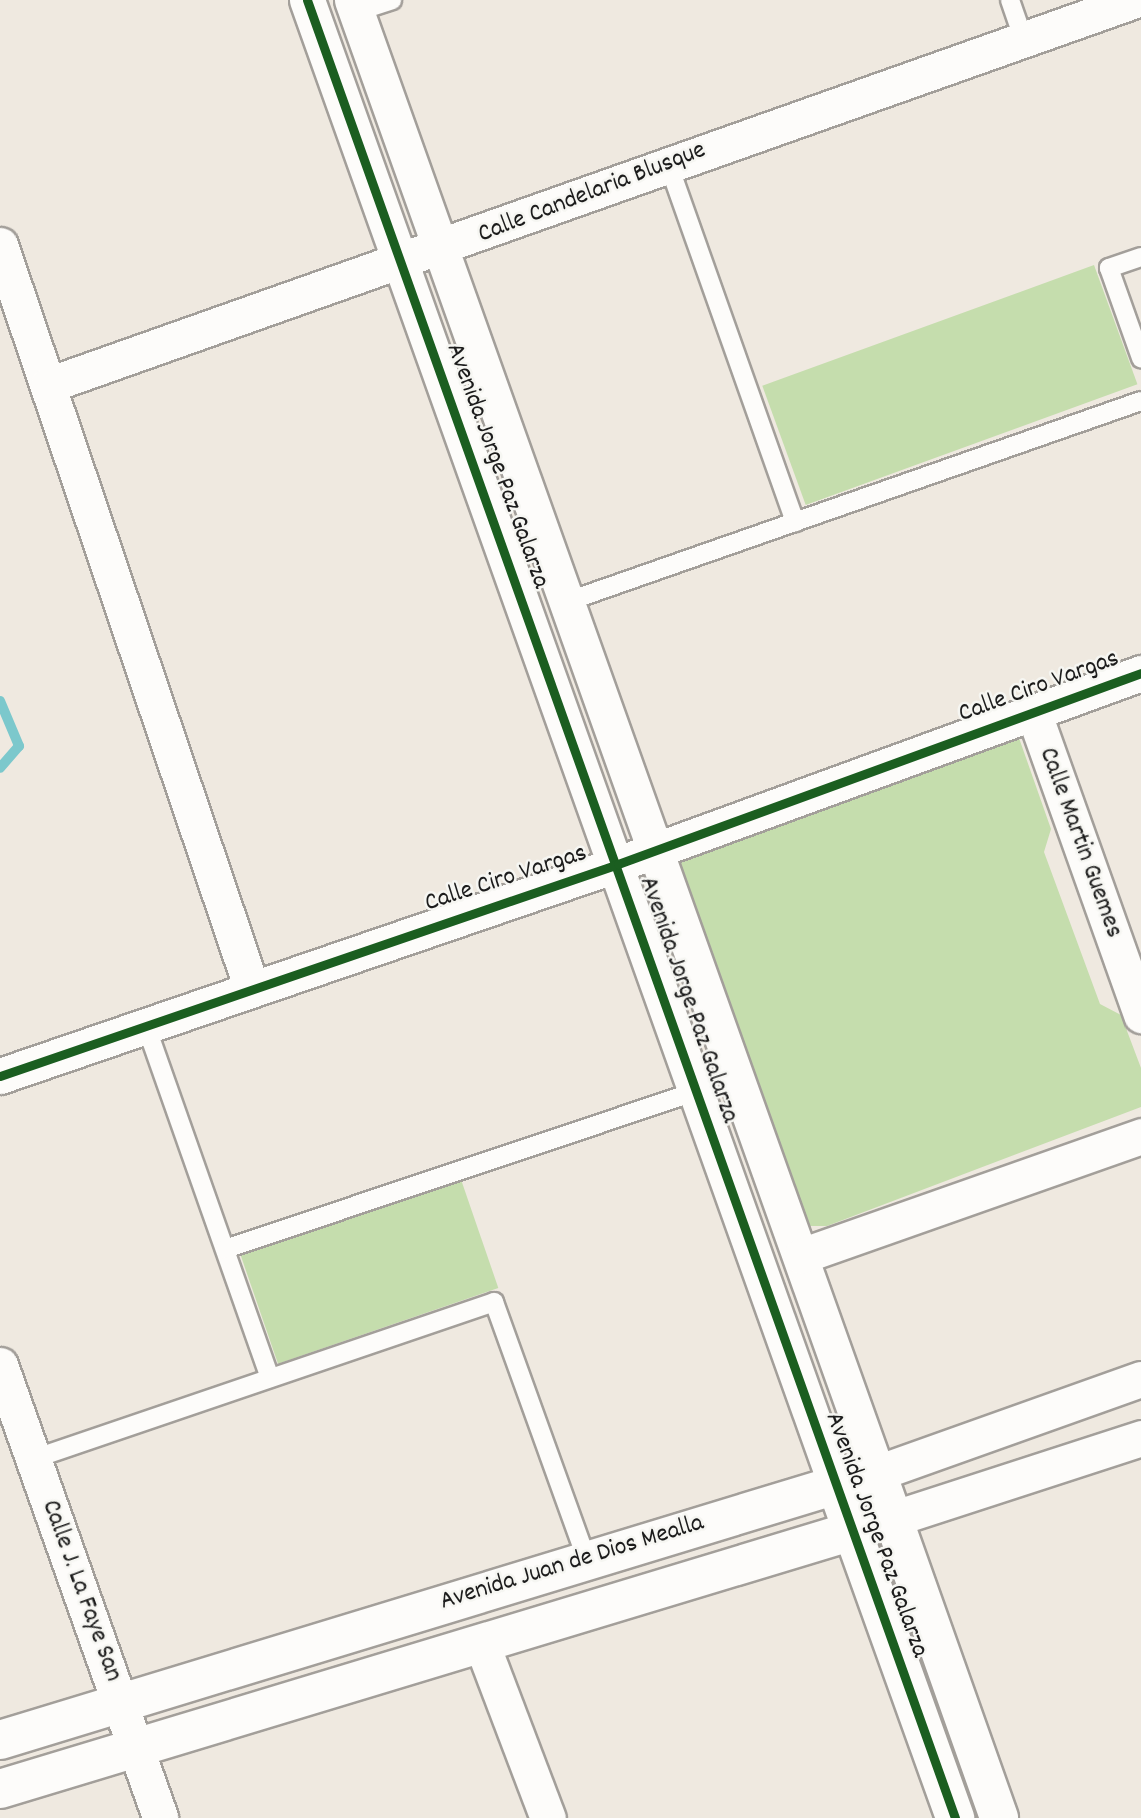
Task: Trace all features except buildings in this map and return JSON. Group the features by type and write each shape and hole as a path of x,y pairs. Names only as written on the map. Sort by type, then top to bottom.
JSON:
{"main road":[{"name":"Avenida Juan de Dios Mealla","path":"0,1740 586,1558 877,1473"},
{"name":"Avenida Jorge Paz Galarza","path":"877,1473 999,1818"},
{"name":"Avenida Jorge Paz Galarza","path":"836,1485 956,1818"},
{"name":"Avenida Juan de Dios Mealla","path":"0,1789 892,1519"}],"street":[{"name":"Avenida Jorge Paz Galarza","path":"307,0 618,864 836,1485"},
{"name":"Calle Candelaria Blusque","path":"48,385 402,265 668,163 1022,35 1135,0"},
{"name":"Avenida Jorge Paz Galarza","path":"354,6 877,1473"},
{"path":"0,245 251,986"},
{"name":"Calle Ciro Vargas","path":"0,1076 251,986 618,864 1141,673"},
{"name":"Calle Martin Guemes","path":"1033,711 1141,1015"},
{"path":"801,1256 1141,1136"},
{"name":"Calle J. La Faye San","path":"0,1365 160,1818"},
{"name":"Avenida Juan de Dios Mealla","path":"877,1473 1141,1379"},
{"name":"Avenida Juan de Dios Mealla","path":"892,1519 1141,1438"},
{"path":"481,1642 548,1818"}],"lane":[{"path":"354,6 392,0"},
{"path":"1010,0 1022,35"},
{"path":"668,163 795,522"},
{"path":"1141,257 1109,268 1141,358"},
{"path":"566,602 1141,401"},
{"path":"145,1023 270,1378"},
{"path":"225,1249 698,1091"},
{"path":"33,1459 494,1301 586,1558"}],"green space":[{"path":"1094,265 1137,384 806,505 762,386"},
{"path":"1001,723 1019,738 1051,829 1044,852 1100,1004 1121,1015 1141,1068 1141,1107 827,1226 809,1226 791,1215 667,854"},
{"path":"456,1165 498,1288 278,1364 236,1241"}],"waterway":[{"path":"0,701 19,746 0,768"}],"cycle path":[{"path":"307,0 955,1818"},
{"path":"0,1076 618,864 1141,673"}]}
